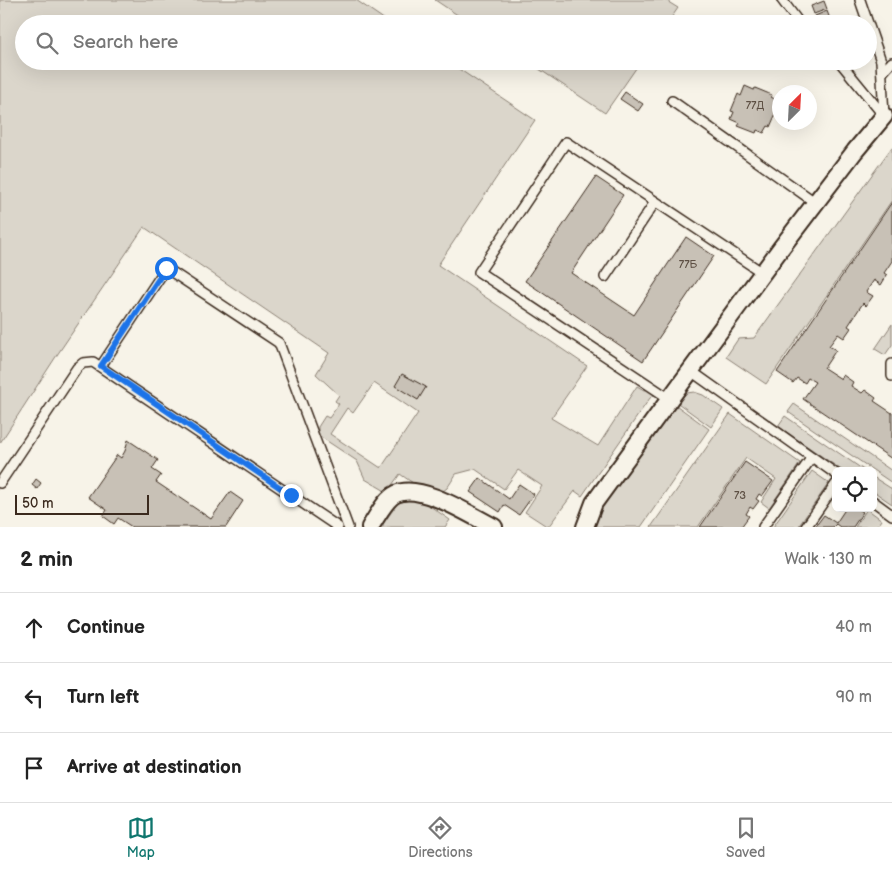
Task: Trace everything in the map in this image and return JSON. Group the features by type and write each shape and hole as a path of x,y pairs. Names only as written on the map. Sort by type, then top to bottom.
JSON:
{"street":[{"path":"585,527 594,503 763,273 888,112"},
{"path":"370,527 389,499 395,494 410,492 434,497 494,527"}],"lane":[{"path":"782,0 793,15"},
{"path":"860,0 865,15"},
{"path":"877,49 881,61 888,112"},
{"path":"882,73 892,62"},
{"path":"848,70 888,112"},
{"path":"672,101 816,203"},
{"path":"670,399 479,272 566,142 763,273"},
{"path":"605,278 656,202"},
{"path":"101,366 166,268 279,343 348,527"},
{"path":"0,483 79,365 92,362 101,366 338,527"},
{"path":"892,364 892,376"},
{"path":"691,371 832,471"},
{"path":"763,527 812,457"},
{"path":"806,527 832,490"},
{"path":"877,504 892,515"}],"shaded area":[{"path":"0,0 356,0 378,15 15,15 15,70 460,70 535,120 438,265 587,366 551,418 598,446 637,386 644,390 654,388 656,394 650,398 582,496 575,491 548,527 525,512 542,486 518,470 504,489 475,469 456,474 447,488 436,492 423,488 400,474 387,492 365,479 357,461 318,435 318,427 325,416 329,418 339,404 335,401 339,395 316,374 329,353 144,227 0,443","holes":["374,383 418,413 381,468 330,434 347,408 353,413"]},
{"path":"435,0 665,0 678,8 673,15 458,15"},
{"path":"540,70 635,70 605,113"},
{"path":"892,147 892,200 766,384 726,357 738,339 754,338"},
{"path":"892,324 892,345 885,355 875,349"},
{"path":"694,392 703,395 723,409 711,427 675,401 687,393"},
{"path":"673,403 709,429 641,527 594,527 596,513"},
{"path":"794,404 892,471 892,483 877,473 877,467 869,467 788,412"},
{"path":"730,414 800,463 769,508 761,502 776,479 746,458 698,527 651,527"},
{"path":"785,416 859,467 837,467 778,426"},
{"path":"812,471 829,483 798,527 773,527"},
{"path":"877,480 892,489 892,504 877,494"},
{"path":"402,497 420,499 450,520 445,527 381,527"},
{"path":"865,512 871,512 882,520 877,527 855,527"}],"building":[{"path":"824,1 827,9 814,14 811,6"},
{"path":"827,11 828,15 817,15"},
{"path":"745,86 772,95 772,122 764,133 757,130 756,133 738,126 740,123 731,119 734,112 731,111 738,94 741,96"},
{"path":"625,92 643,104 638,111 620,99"},
{"path":"596,177 623,195 571,273 634,315 686,237 714,256 643,361 525,281"},
{"path":"892,202 892,261 884,273 887,275 881,285 874,280 866,292 873,296 866,306 863,303 848,326 851,328 844,338 838,334 829,346 836,350 824,368 841,379 843,375 853,382 851,386 862,393 865,390 876,398 874,401 892,413 892,459 803,399 815,382 808,378 805,383 797,378 793,383 777,372"},
{"path":"402,374 426,387 418,400 395,386"},
{"path":"128,440 158,460 152,469 161,475 156,482 211,519 230,492 243,501 226,527 132,527 118,518 114,524 103,516 107,510 88,497 117,455 121,458"},
{"path":"745,462 773,481 762,496 759,494 756,499 759,501 753,509 750,507 746,514 749,516 741,527 700,527"},
{"path":"480,478 509,499 519,484 534,494 519,515 504,505 500,512 470,492"},
{"path":"36,479 41,483 37,489 32,485"},
{"path":"843,512 863,512 853,527 840,527 836,524 833,527 815,527 824,515 836,523"}],"route":[{"path":"166,268 101,366 291,495"}]}
